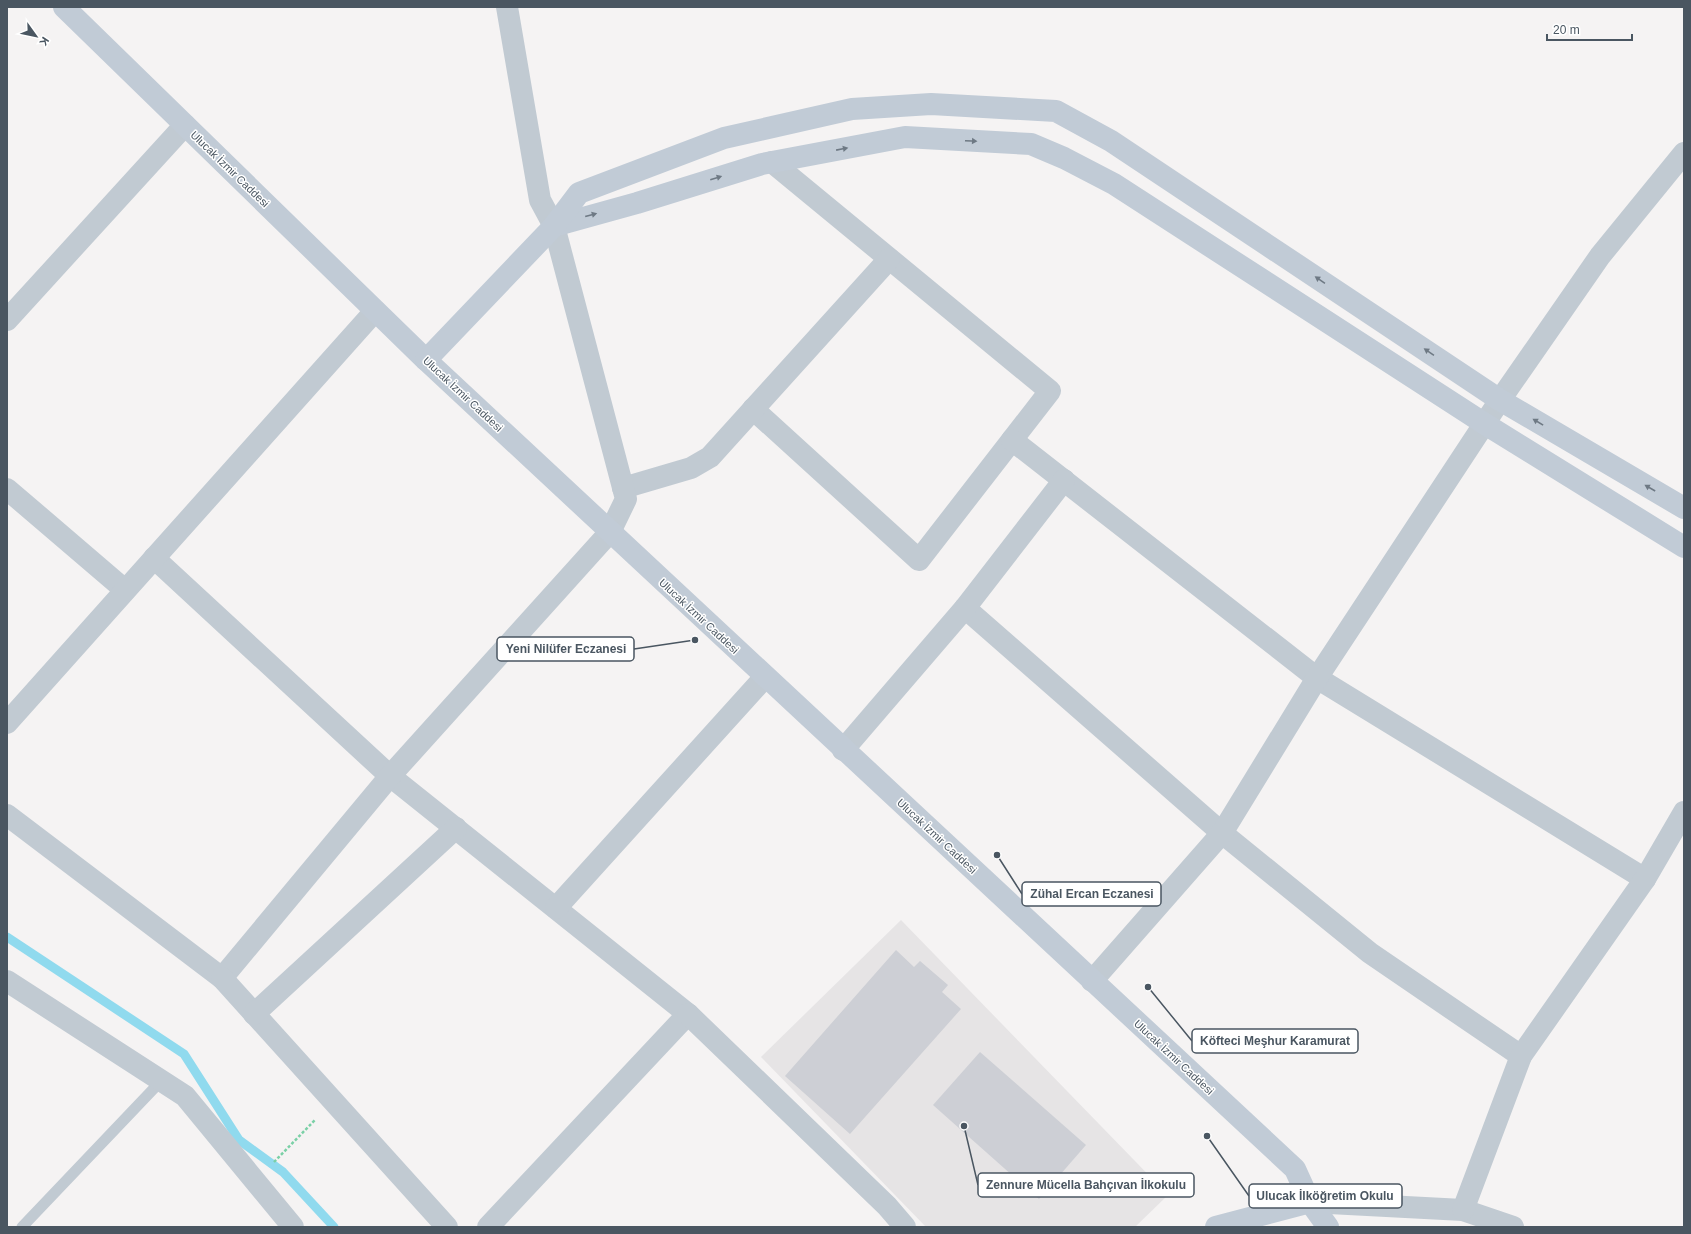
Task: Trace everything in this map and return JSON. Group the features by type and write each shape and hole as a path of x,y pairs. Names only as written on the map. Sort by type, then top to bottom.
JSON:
{"street":[{"path":"222,978 390,776 610,532 626,499 554,226 540,200 507,7"},
{"name":"Ulucak İzmir Caddesi","path":"68,8 185,125 426,360 1295,1169 1310,1202 1328,1227"},
{"path":"426,360 554,226 579,193 724,138 860,108 931,104 1056,111 1111,141 1500,400 1684,508"},
{"path":"7,320 185,125"},
{"path":"753,409 919,560 1050,391 772,162 763,129"},
{"path":"554,226 637,203 762,164 905,137 1031,144 1064,158 1114,184 1485,424 1684,547"},
{"path":"1092,981 1222,833 1317,678 1500,400 1600,256 1684,153"},
{"path":"624,488 691,468 710,457 889,259"},
{"path":"7,723 375,311"},
{"path":"1012,440 1317,678 1645,879"},
{"path":"844,750 965,608 1064,480"},
{"path":"7,489 126,590"},
{"path":"154,558 390,776 688,1014 887,1206 905,1227"},
{"path":"965,608 1222,833 1370,953 1521,1056"},
{"path":"556,908 765,677"},
{"path":"1463,1210 1521,1056 1645,879 1684,812"},
{"path":"7,815 222,978 447,1227"},
{"path":"254,1014 456,828"},
{"path":"7,981 185,1096 293,1227"},
{"path":"488,1227 688,1014"},
{"path":"1216,1227 1310,1202 1463,1210 1513,1227"}],"lane":[{"path":"22,1227 161,1080"}],"shaded area":[{"path":"901,920 1168,1195 1135,1227 926,1227 761,1057"}],"building":[{"path":"896,950 914,967 920,961 948,985 942,992 961,1009 850,1134 785,1076"},
{"path":"980,1052 1086,1145 1039,1199 933,1105"}],"waterway":[{"path":"7,937 184,1054 239,1140 283,1172 334,1227"}],"place":[{"name":"Yeni Nilüfer Eczanesi","path":"695,640"},
{"name":"Zühal Ercan Eczanesi","path":"997,855"},
{"name":"Köfteci Meşhur Karamurat","path":"1148,987"},
{"name":"Zennure Mücella Bahçıvan İlkokulu","path":"964,1126"},
{"name":"Ulucak İlköğretim Okulu","path":"1207,1136"}]}
